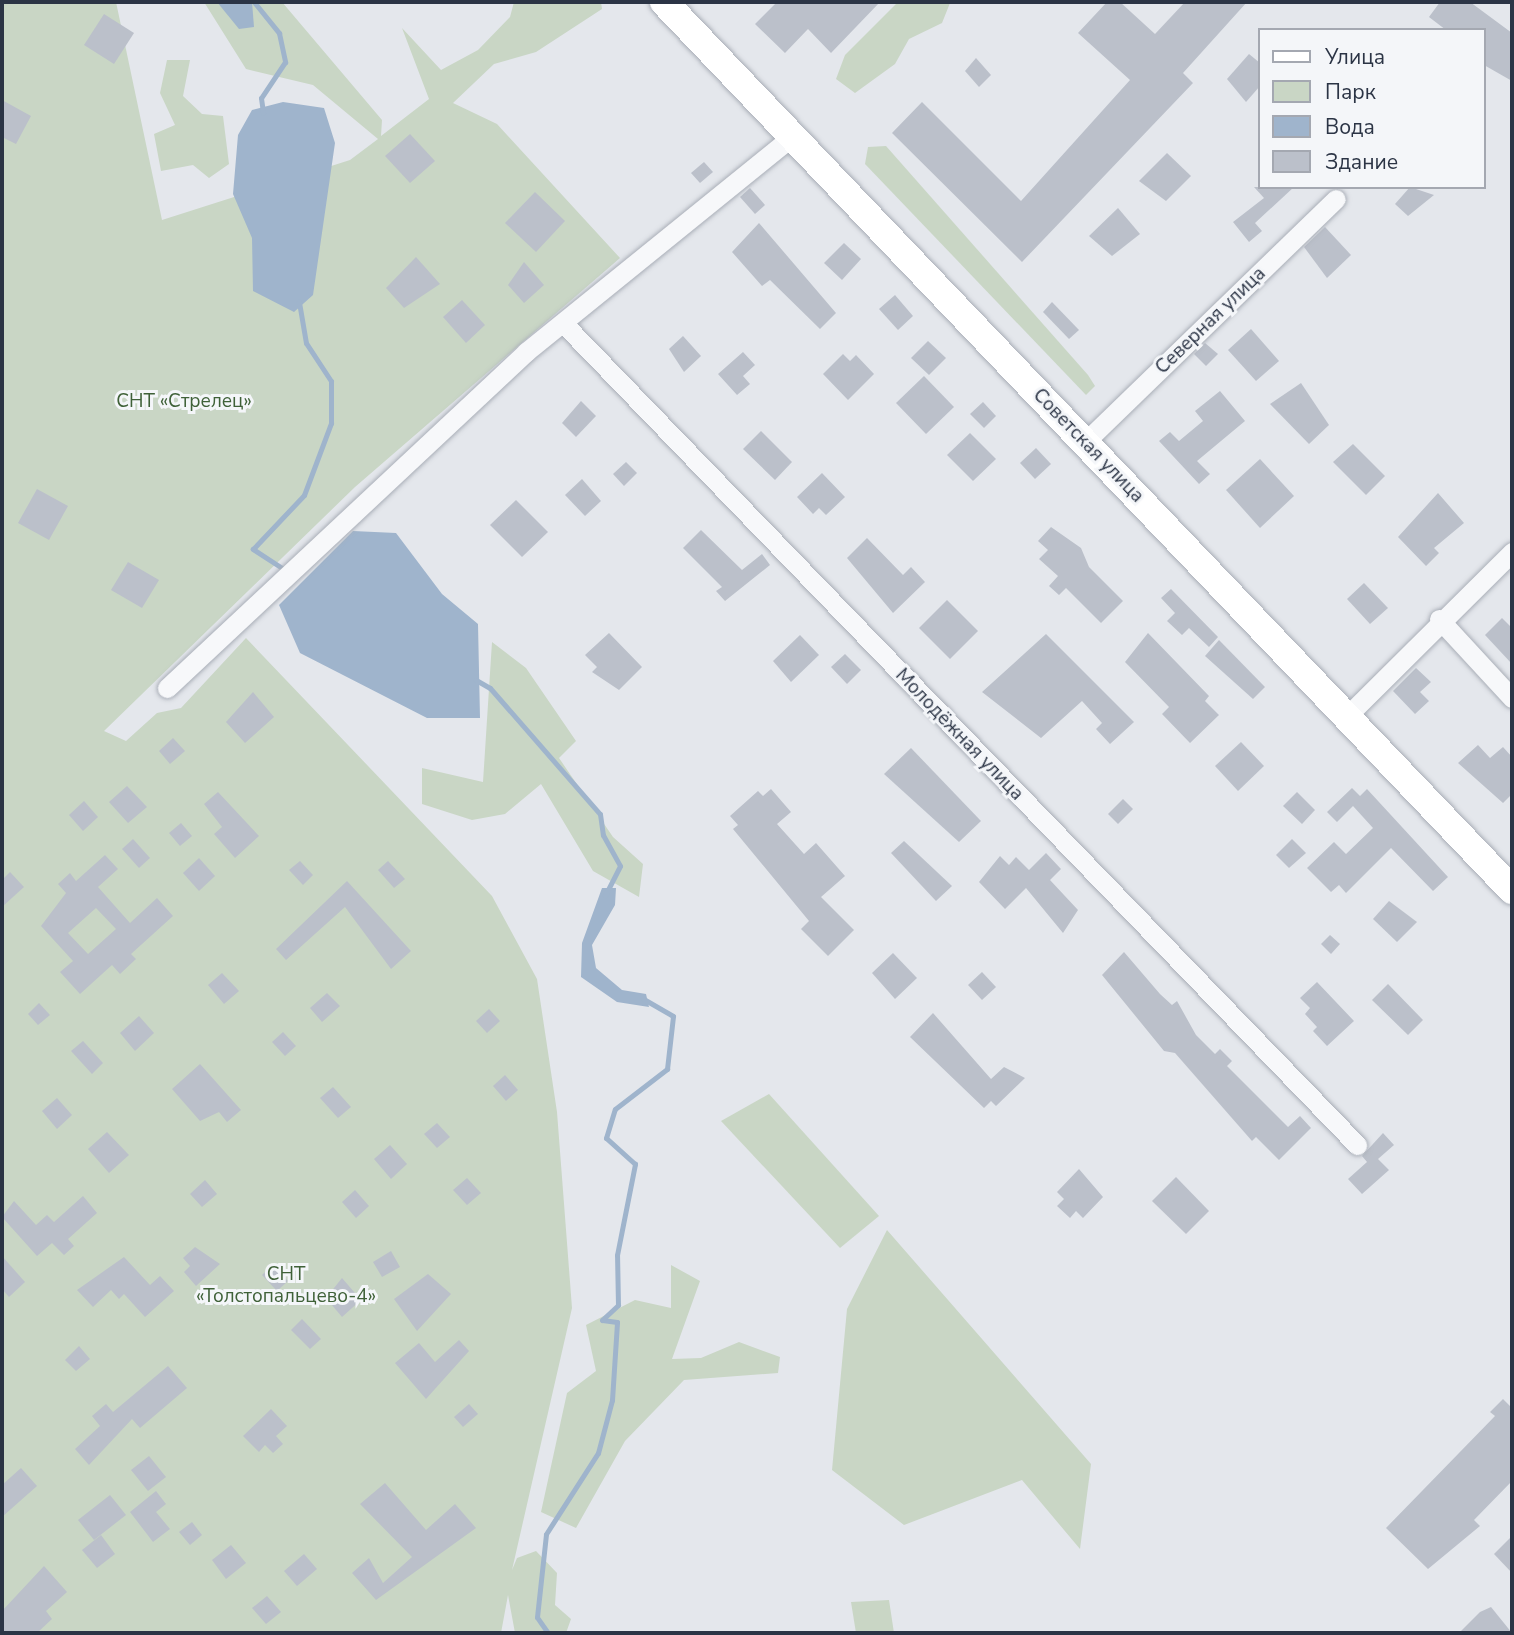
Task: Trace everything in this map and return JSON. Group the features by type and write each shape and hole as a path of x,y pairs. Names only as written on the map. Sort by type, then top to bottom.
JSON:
{"street":[{"name":"Советская улица","path":"664,2 1512,890"},
{"path":"167,688 562,323 793,136"},
{"name":"Северная улица","path":"1085,442 1336,199"},
{"name":"Молодёжная улица","path":"562,323 1357,1145"},
{"path":"1347,716 1439,619 1512,552"},
{"path":"1439,619 1512,698"}],"green space":[{"name":"СНТ «Толстопальцево-4»","path":"2,2 116,2 162,220 350,160 378,139 313,85 246,69 204,2 282,2 382,120 381,136 429,99 402,28 441,70 478,50 510,17 514,2 601,2 602,9 536,52 494,64 453,103 497,124 620,258 355,487 104,731 126,741 157,713 181,708 246,638 492,896 537,979 557,1112 572,1308 512,1570 517,1558 536,1551 557,1573 555,1605 571,1619 566,1633 515,1633 508,1595 501,1633 2,1633"},
{"path":"898,2 950,3 942,23 909,39 895,64 855,93 836,79 845,55"},
{"path":"167,60 190,60 183,96 202,114 223,116 229,164 209,178 193,165 161,171 154,134 175,125 160,93"},
{"path":"886,146 1088,375 1095,386 1086,395 865,164 868,147"},
{"path":"492,642 526,668 576,741 559,758 613,837 643,864 639,897 593,871 541,784 505,814 472,820 422,804 422,768 483,782"},
{"path":"769,1094 879,1216 840,1248 721,1121"},
{"path":"887,1230 1091,1464 1080,1549 1022,1480 904,1525 832,1470 847,1309"},
{"path":"671,1265 700,1281 672,1359 701,1358 739,1342 780,1357 778,1373 684,1380 625,1441 576,1528 541,1512 567,1393 596,1371 586,1325 635,1300 671,1308"},
{"path":"889,1600 894,1633 856,1633 851,1602"}],"water":[{"path":"217,2 252,2 254,27 239,29"},
{"path":"283,102 324,108 335,143 313,295 294,312 253,291 252,238 233,194 238,135 252,110"},
{"path":"353,531 396,533 442,594 478,624 480,718 427,718 300,653 279,605"},
{"path":"602,888 616,888 615,905 592,945 596,968 622,990 646,994 649,1007 617,1002 581,977 582,943"}],"building":[{"path":"777,2 880,2 831,53 808,29 785,53 755,24"},
{"path":"1107,2 1120,2 1155,34 1185,2 1247,2 1183,73 1193,83 1022,262 892,133 922,102 1021,201 1130,80 1078,33"},
{"path":"1440,2 1470,2 1512,33 1512,81 1486,66 1486,28 1443,28 1429,17"},
{"path":"104,14 134,33 114,64 84,45"},
{"path":"1249,54 1258,61 1258,88 1246,102 1227,79"},
{"path":"976,58 991,75 979,87 965,71"},
{"path":"2,100 31,116 16,144 2,137"},
{"path":"410,134 435,161 410,183 385,156"},
{"path":"1167,153 1191,176 1166,201 1139,181"},
{"path":"704,162 713,172 700,183 691,173"},
{"path":"1254,187 1292,189 1255,223 1262,231 1249,242 1233,222 1264,198"},
{"path":"750,188 765,205 755,214 740,197"},
{"path":"1408,189 1434,195 1408,216 1395,204"},
{"path":"535,192 565,221 536,252 505,223"},
{"path":"1118,208 1140,234 1112,256 1089,236"},
{"path":"759,223 836,313 820,329 770,280 762,286 732,252"},
{"path":"1325,227 1351,255 1327,278 1304,247"},
{"path":"844,243 861,259 842,280 824,263"},
{"path":"416,257 440,284 404,308 386,288"},
{"path":"524,262 544,285 524,303 508,285"},
{"path":"895,295 913,316 898,330 879,309"},
{"path":"462,300 485,325 466,343 443,317"},
{"path":"1052,302 1079,330 1069,339 1043,312"},
{"path":"1251,329 1279,361 1256,381 1228,350"},
{"path":"683,336 701,356 684,372 669,349"},
{"path":"928,341 946,358 929,375 911,358"},
{"path":"1205,343 1218,354 1206,366 1194,354"},
{"path":"743,352 755,365 743,376 750,384 737,395 718,374"},
{"path":"843,354 850,361 856,355 874,374 848,400 823,374"},
{"path":"924,376 954,407 926,434 896,403"},
{"path":"1301,383 1329,425 1309,444 1270,404"},
{"path":"1220,391 1245,421 1197,461 1210,474 1199,484 1159,441 1170,432 1179,441 1203,421 1195,411"},
{"path":"581,401 596,416 576,437 562,423"},
{"path":"983,402 996,416 984,428 970,414"},
{"path":"761,431 792,462 775,480 743,449"},
{"path":"970,433 996,459 973,481 947,455"},
{"path":"1353,444 1385,476 1366,495 1333,462"},
{"path":"1036,448 1051,464 1035,479 1020,463"},
{"path":"1260,459 1294,496 1260,528 1226,490"},
{"path":"626,462 637,473 624,486 613,474"},
{"path":"822,473 845,497 826,515 819,508 813,514 797,497"},
{"path":"582,479 601,501 585,516 565,495"},
{"path":"37,489 68,506 49,540 18,523"},
{"path":"1438,493 1464,523 1434,548 1439,553 1426,566 1398,537"},
{"path":"516,500 548,532 522,557 490,525"},
{"path":"1051,527 1081,548 1089,567 1123,601 1101,623 1066,588 1059,595 1049,586 1058,576 1039,559 1048,550 1038,541"},
{"path":"701,530 742,570 762,554 770,565 725,601 716,591 722,587 683,548"},
{"path":"867,538 903,575 911,567 925,582 893,613 847,558"},
{"path":"128,562 159,580 142,608 111,590"},
{"path":"1364,583 1388,608 1370,624 1347,599"},
{"path":"1171,589 1218,637 1209,647 1189,628 1182,635 1167,621 1175,613 1161,598"},
{"path":"947,600 978,631 950,659 919,628"},
{"path":"1502,618 1512,628 1512,664 1485,635"},
{"path":"609,633 642,667 619,690 592,672 597,667 585,655"},
{"path":"1148,633 1209,696 1205,701 1219,715 1190,743 1162,714 1169,707 1125,662"},
{"path":"1046,634 1134,722 1110,744 1096,729 1102,723 1082,701 1041,738 982,692"},
{"path":"800,635 819,655 791,682 773,661"},
{"path":"1219,640 1265,687 1253,699 1205,656"},
{"path":"845,654 861,670 847,684 831,667"},
{"path":"1416,668 1431,682 1420,692 1429,701 1415,714 1393,691"},
{"path":"253,692 274,717 245,743 226,722"},
{"path":"173,738 185,751 170,764 159,751"},
{"path":"1241,742 1264,766 1238,791 1215,766"},
{"path":"1478,745 1490,758 1503,747 1512,757 1512,794 1503,803 1458,763"},
{"path":"911,748 981,821 959,842 884,774"},
{"path":"127,786 147,807 128,823 109,802"},
{"path":"1352,788 1360,796 1367,789 1448,877 1433,891 1391,848 1346,893 1339,885 1331,892 1307,868 1334,842 1346,854 1373,828 1353,806 1337,822 1327,812"},
{"path":"771,789 791,812 777,824 804,854 816,843 845,876 821,897 854,930 828,956 801,929 809,921 733,829 738,825 730,816 758,791 763,796"},
{"path":"218,792 259,836 235,858 214,834 222,827 204,804"},
{"path":"1297,792 1315,810 1302,824 1283,806"},
{"path":"1123,799 1133,809 1118,824 1108,814"},
{"path":"84,801 98,817 83,831 69,815"},
{"path":"181,823 192,836 180,846 169,833"},
{"path":"133,839 150,858 139,868 122,849"},
{"path":"1292,839 1306,853 1289,868 1276,855"},
{"path":"904,841 952,886 936,901 891,853"},
{"path":"1046,853 1061,869 1050,880 1078,910 1063,933 1026,888 1005,909 979,882 1000,856 1009,865 1016,857 1029,870"},
{"path":"105,855 118,869 98,887 130,923 157,898 173,916 131,954 136,959 120,974 112,965 80,994 60,972 73,961 41,926 66,893 58,884 70,873 76,881","holes":["96,908 116,929 88,954 68,933"]},
{"path":"199,858 215,876 199,891 183,873"},
{"path":"300,861 313,875 303,885 289,870"},
{"path":"388,861 405,879 394,888 378,870"},
{"path":"10,872 24,887 2,907 2,880"},
{"path":"347,881 411,951 391,969 345,907 286,960 276,949"},
{"path":"1389,901 1417,922 1397,942 1373,919"},
{"path":"1330,935 1340,944 1331,954 1321,944"},
{"path":"1124,952 1160,994 1172,1005 1177,1001 1196,1035 1215,1054 1220,1049 1232,1061 1227,1066 1288,1127 1300,1116 1311,1128 1279,1160 1256,1137 1252,1141 1175,1053 1164,1051 1102,975"},
{"path":"893,953 917,978 895,999 872,973"},
{"path":"982,972 996,987 982,1000 968,985"},
{"path":"222,973 239,991 224,1004 208,985"},
{"path":"1317,982 1354,1021 1327,1046 1313,1031 1317,1027 1305,1014 1310,1008 1300,998"},
{"path":"1388,984 1423,1020 1408,1035 1372,1000"},
{"path":"327,993 340,1006 322,1022 310,1008"},
{"path":"39,1003 50,1015 38,1025 28,1014"},
{"path":"489,1009 500,1021 487,1033 476,1021"},
{"path":"933,1013 991,1079 1004,1067 1025,1078 996,1106 991,1101 984,1108 910,1037"},
{"path":"139,1016 154,1033 135,1051 120,1033"},
{"path":"283,1032 296,1046 285,1056 272,1042"},
{"path":"83,1041 103,1063 92,1074 71,1051"},
{"path":"200,1064 241,1110 227,1122 219,1112 200,1121 172,1089"},
{"path":"505,1075 518,1090 506,1101 493,1086"},
{"path":"333,1087 351,1107 338,1118 320,1098"},
{"path":"57,1098 72,1115 57,1129 42,1111"},
{"path":"437,1123 450,1137 437,1148 424,1134"},
{"path":"107,1132 129,1155 109,1173 88,1149"},
{"path":"1383,1133 1394,1145 1378,1159 1389,1170 1362,1194 1348,1179 1367,1162 1362,1156"},
{"path":"390,1145 407,1164 391,1179 374,1159"},
{"path":"1079,1169 1103,1197 1083,1218 1076,1211 1070,1218 1057,1206 1064,1199 1057,1192"},
{"path":"1176,1177 1209,1211 1186,1234 1152,1201"},
{"path":"467,1178 481,1193 467,1205 453,1190"},
{"path":"205,1180 217,1194 202,1207 190,1194"},
{"path":"355,1190 369,1206 356,1218 342,1202"},
{"path":"83,1196 97,1213 68,1239 74,1246 64,1255 52,1243 37,1256 2,1217 14,1201 36,1225 47,1215 54,1222"},
{"path":"195,1247 220,1264 196,1286 184,1272 190,1266 183,1258"},
{"path":"391,1251 400,1267 382,1277 373,1262"},
{"path":"2,1256 25,1282 9,1297 2,1289"},
{"path":"124,1257 150,1285 160,1276 174,1291 145,1317 124,1294 119,1299 111,1290 93,1307 77,1290"},
{"path":"273,1264 288,1281 277,1291 262,1275"},
{"path":"428,1274 451,1294 417,1331 394,1299"},
{"path":"342,1278 361,1300 342,1317 326,1298"},
{"path":"302,1319 321,1339 310,1349 291,1330"},
{"path":"459,1340 469,1351 426,1399 395,1363 419,1343 435,1362"},
{"path":"79,1346 90,1359 76,1371 65,1360"},
{"path":"168,1366 187,1388 140,1428 132,1419 89,1465 75,1449 100,1426 92,1416 106,1404 113,1412"},
{"path":"1503,1399 1512,1408 1512,1481 1474,1520 1480,1526 1428,1569 1386,1528 1495,1416 1490,1412"},
{"path":"469,1404 478,1414 463,1427 454,1417"},
{"path":"271,1409 287,1426 276,1436 283,1444 273,1453 265,1445 259,1452 243,1436"},
{"path":"149,1456 166,1477 148,1491 131,1470"},
{"path":"21,1468 37,1486 2,1517 2,1485"},
{"path":"385,1483 426,1530 455,1504 476,1528 376,1600 352,1573 369,1558 383,1583 412,1557 360,1504"},
{"path":"156,1491 166,1504 156,1512 170,1529 153,1542 130,1512"},
{"path":"110,1495 126,1515 94,1540 78,1520"},
{"path":"192,1522 202,1535 190,1545 179,1532"},
{"path":"101,1535 115,1554 97,1568 82,1550"},
{"path":"1512,1536 1512,1573 1494,1554"},
{"path":"231,1545 246,1563 226,1579 212,1560"},
{"path":"304,1554 317,1569 297,1586 284,1571"},
{"path":"44,1566 67,1592 46,1611 52,1619 37,1633 2,1633 2,1611"},
{"path":"267,1596 281,1612 266,1624 252,1608"},
{"path":"1491,1607 1512,1633 1459,1633 1480,1612"}],"waterway":[{"path":"254,2 279,33 285,62 261,98 263,113"},
{"path":"282,568 253,549 304,495 331,423 331,381 306,343 299,302"},
{"path":"476,680 490,688 600,814 603,835 620,866 605,895"},
{"path":"548,1633 537,1617 546,1534 598,1453 612,1400 617,1322 602,1320 618,1305 617,1255 635,1164 606,1138 615,1109 667,1069 673,1016 644,999"}],"park label":[{"name":"СНТ «Стрелец»","path":"184,402"}]}
